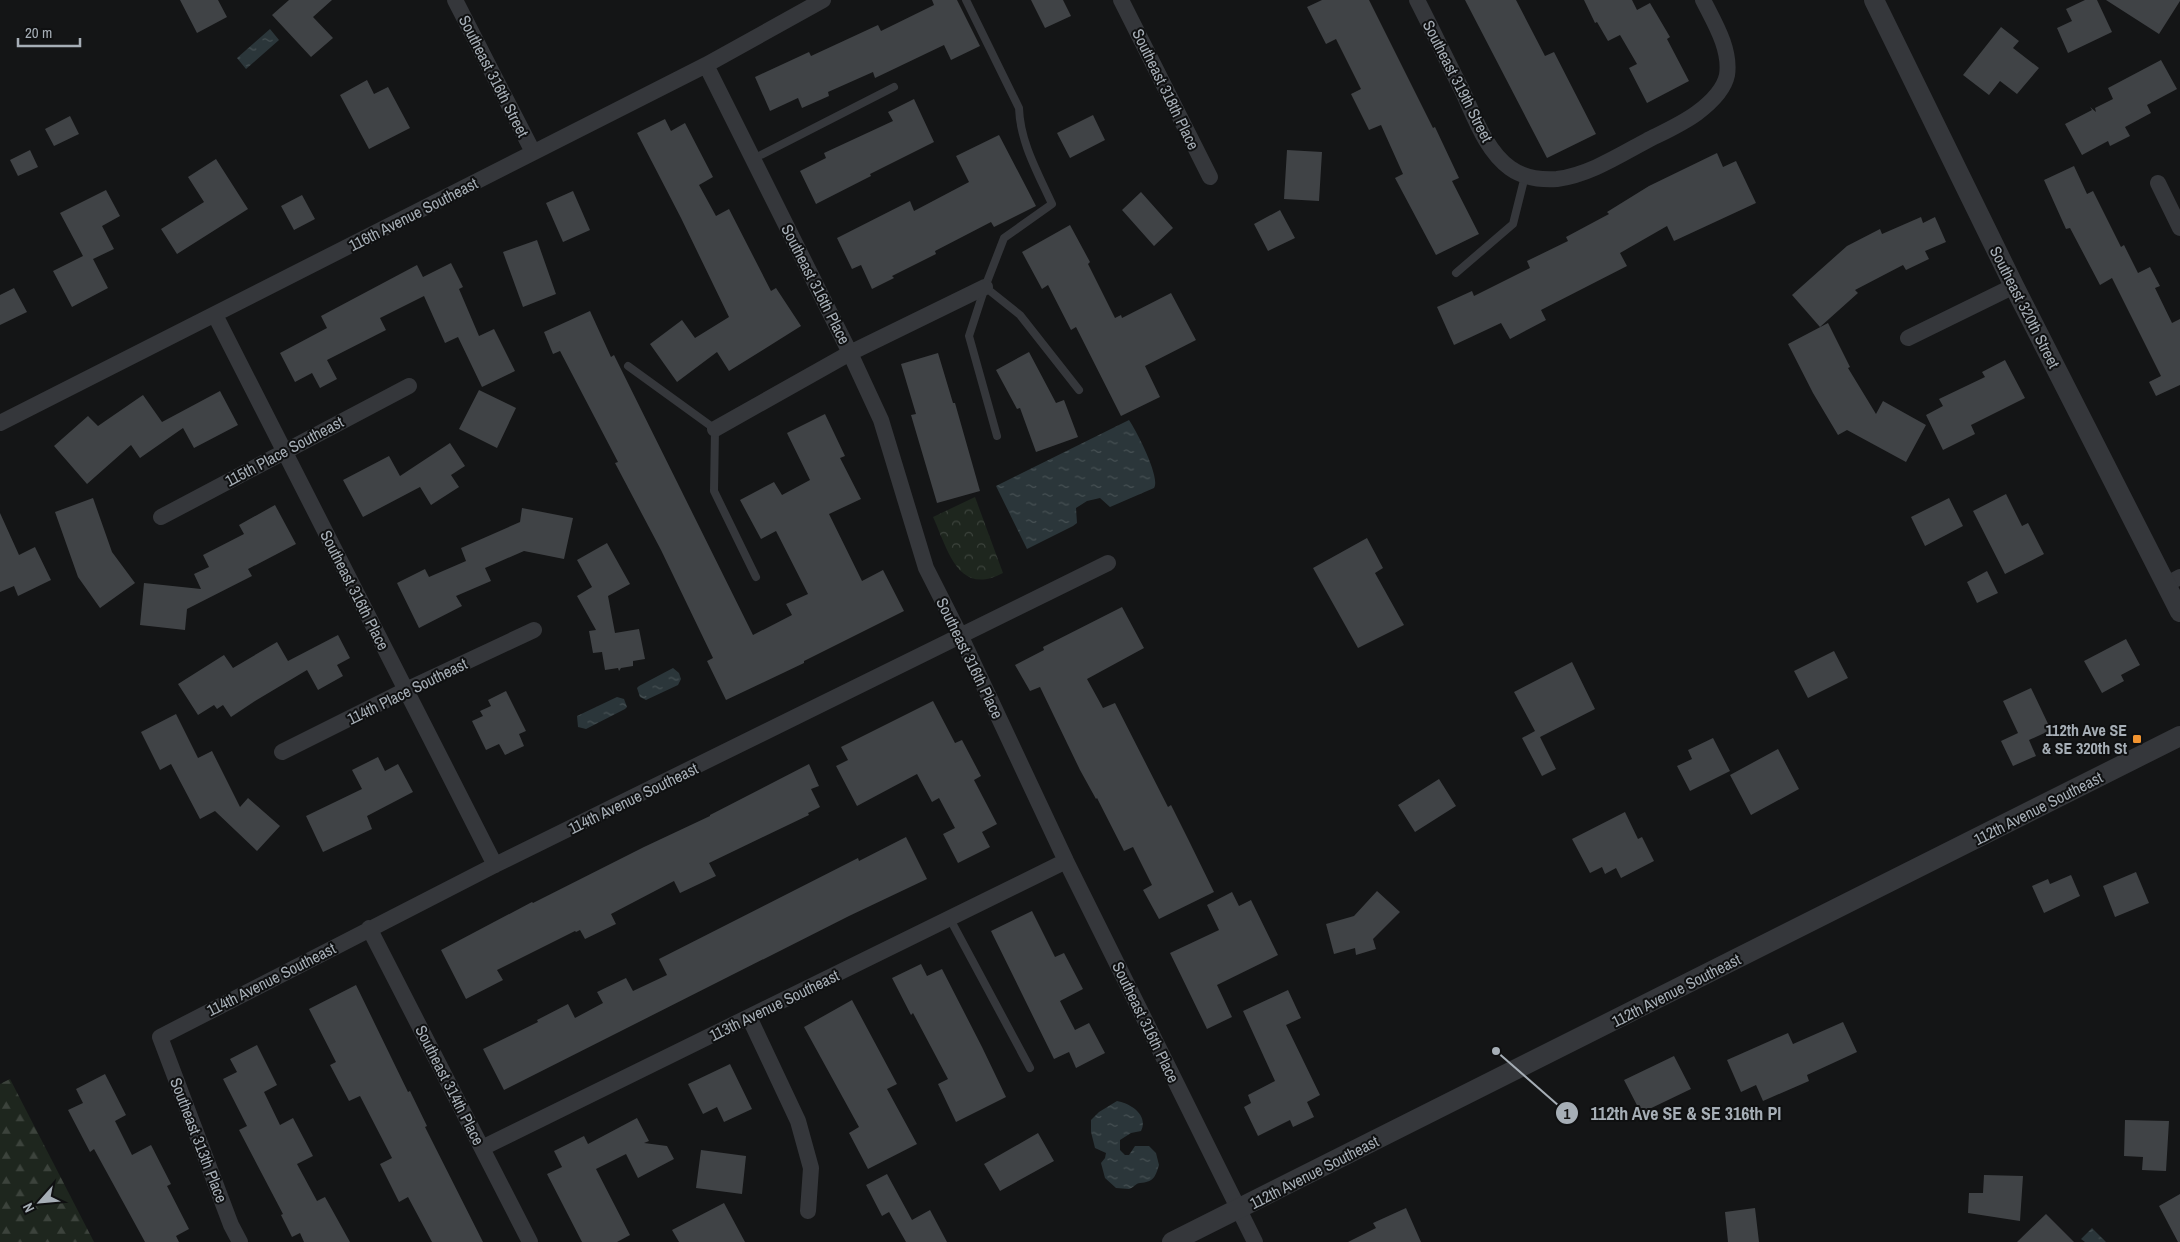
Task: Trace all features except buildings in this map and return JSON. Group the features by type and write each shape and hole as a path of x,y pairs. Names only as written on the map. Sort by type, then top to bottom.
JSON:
{"street":[{"name":"Southeast 316th Street","path":"455,0 533,152"},
{"name":"116th Avenue Southeast","path":"0,423 706,65 823,0"},
{"name":"Southeast 318th Place","path":"1122,0 1210,178"},
{"name":"Southeast 319th Street","path":"1417,0 1490,145 1511,168 1526,176"},
{"path":"1526,176 1543,180 1560,178 1583,171 1614,158 1697,114 1721,89 1727,75 1727,60 1723,44 1703,0"},
{"name":"Southeast 320th Street","path":"1874,0 2014,286 2173,581 2180,612"},
{"name":"Southeast 316th Place","path":"706,65 850,353 881,420 926,568 961,637 1066,861 1255,1242"},
{"path":"2158,183 2180,228"},
{"path":"1908,338 2014,286"},
{"path":"715,429 850,353 985,287"},
{"name":"Southeast 316th Place","path":"215,315 494,865"},
{"name":"115th Place Southeast","path":"161,517 284,450 408,386"},
{"name":"114th Avenue Southeast","path":"160,1037 494,865 961,637 1108,563"},
{"name":"114th Place Southeast","path":"282,752 406,690 534,630"},
{"name":"112th Avenue Southeast","path":"1172,1242 2180,736"},
{"name":"113th Avenue Southeast","path":"482,1148 1066,861"},
{"name":"Southeast 314th Place","path":"369,928 530,1242"},
{"path":"749,1017 798,1121 811,1168 808,1211"},
{"name":"Southeast 313th Place","path":"160,1037 228,1216 240,1242"}],"lane":[{"path":"966,0 1020,108 1020,122 1025,142 1052,204 1004,238 969,336 997,436"},
{"path":"753,159 894,87"},
{"path":"1456,274 1513,224 1526,176"},
{"path":"985,287 1020,315 1079,390"},
{"path":"628,366 715,429 714,491 756,577"},
{"path":"950,918 1030,1068"}],"green space":[{"path":"975,497 1003,573 988,579 975,579 965,575 957,566 950,556 933,517"},
{"path":"10,1079 94,1242 0,1242 0,1084"}],"water":[{"path":"270,29 279,40 246,69 237,58"},
{"path":"1129,420 1142,443 1151,465 1154,475 1154,488 1110,507 1100,498 1087,501 1076,508 1077,523 1027,549 996,486"},
{"path":"673,668 679,673 681,679 678,685 646,700 640,697 637,688 639,686"},
{"path":"617,697 624,699 627,707 625,709 586,729 578,727 577,716"},
{"path":"1117,1101 1127,1104 1137,1111 1143,1125 1141,1131 1131,1133 1120,1140 1120,1150 1125,1155 1129,1155 1135,1146 1149,1146 1156,1153 1159,1165 1155,1176 1151,1180 1139,1183 1129,1189 1116,1188 1105,1178 1101,1163 1106,1153 1095,1148 1091,1132 1091,1120 1099,1112"},
{"path":"2092,1228 2106,1242 2085,1242 2081,1239"}],"place":[{"name":"112th Ave SE & SE 320th St","path":"2137,739"},
{"name":"112th Ave SE & SE 316th Pl","path":"1496,1051"}]}
